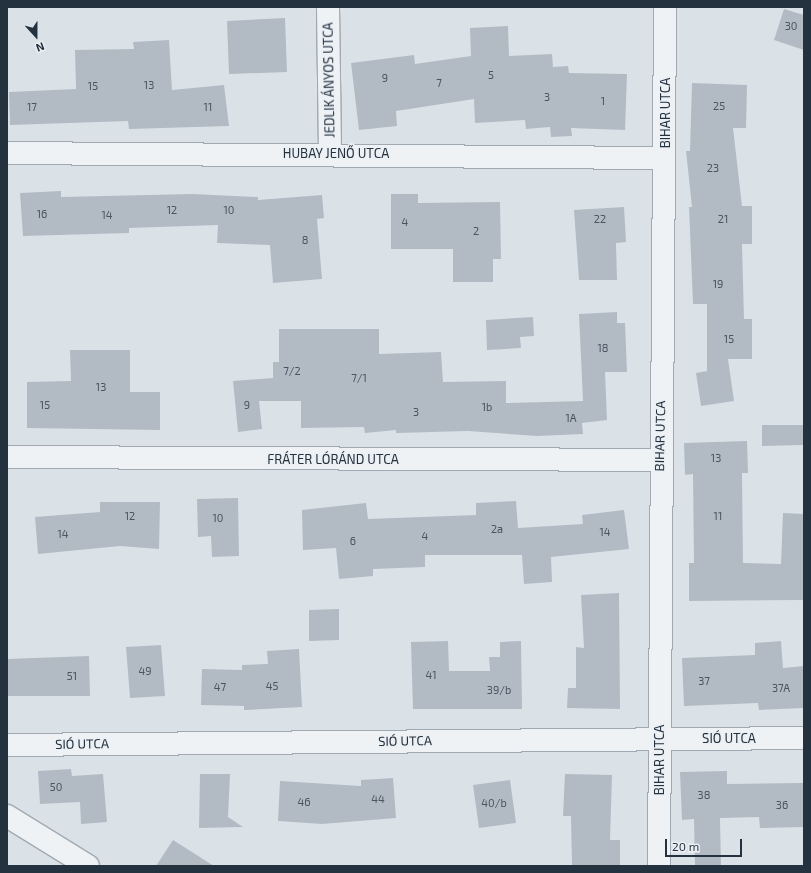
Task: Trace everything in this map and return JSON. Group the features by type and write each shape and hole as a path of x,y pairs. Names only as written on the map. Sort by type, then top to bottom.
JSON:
{"street":[{"name":"JEDLIK ÁNYOS UTCA","path":"328,7 330,153"},
{"name":"BIHAR UTCA","path":"659,866 660,460 665,7"},
{"name":"HUBAY JENŐ UTCA","path":"7,153 330,153 664,158"},
{"name":"FRÁTER LÓRÁND UTCA","path":"7,457 660,460"},
{"name":"SIÓ UTCA","path":"7,745 804,738"},
{"path":"7,816 88,866"}],"building":[{"path":"784,9 804,15 804,50 774,40"},
{"path":"285,18 287,72 229,74 227,21"},
{"path":"508,26 509,56 552,54 553,67 568,66 569,73 627,74 625,130 571,128 572,136 551,137 550,127 526,129 525,120 475,123 474,99 396,111 397,126 359,130 351,63 414,55 415,64 471,56 470,28"},
{"path":"169,40 172,90 224,85 229,126 129,129 128,121 10,125 9,92 76,89 75,50 134,49 133,42"},
{"path":"692,83 747,85 746,128 733,128 742,206 752,206 752,244 742,244 744,319 752,319 752,359 728,359 734,401 701,406 696,373 707,371 707,304 693,304 689,207 692,207 686,151 690,151"},
{"path":"61,191 61,197 192,194 258,197 258,200 322,195 324,218 317,219 322,279 273,283 270,245 217,243 218,225 129,228 129,233 23,236 20,193"},
{"path":"391,194 418,194 418,203 500,202 501,259 493,259 493,282 453,282 453,249 391,249"},
{"path":"624,207 626,242 616,243 617,280 579,280 574,210"},
{"path":"617,312 617,323 625,323 627,372 605,372 607,420 582,423 583,434 537,436 468,431 396,433 396,430 365,433 364,427 301,428 301,401 259,401 262,429 238,432 233,381 273,378 273,362 279,362 279,329 379,329 379,354 441,352 443,382 506,381 506,403 583,401 579,314"},
{"path":"533,317 534,336 520,337 521,348 487,350 486,320"},
{"path":"70,350 130,350 130,392 160,392 160,430 27,428 27,382 71,381"},
{"path":"762,425 804,425 804,445 762,446"},
{"path":"747,441 748,473 742,473 743,563 781,564 783,513 804,514 804,600 689,601 689,563 694,563 693,474 685,475 684,443"},
{"path":"238,498 239,556 212,557 211,536 198,537 197,499"},
{"path":"516,501 518,528 583,524 582,515 624,510 629,549 551,557 552,582 524,584 522,555 425,555 425,567 373,569 373,576 339,579 336,548 303,550 302,510 366,503 368,519 476,515 476,503"},
{"path":"100,502 160,502 159,549 120,546 38,554 35,517 100,512"},
{"path":"619,593 620,709 567,708 568,688 576,688 576,647 584,648 581,595"},
{"path":"339,609 339,640 309,641 309,610"},
{"path":"448,641 449,671 490,671 489,657 500,657 500,642 521,641 522,709 413,709 411,642"},
{"path":"781,641 783,668 804,666 804,708 759,710 758,703 684,706 682,658 755,655 755,643"},
{"path":"161,645 165,696 130,698 126,647"},
{"path":"299,649 302,707 244,710 244,706 201,705 202,669 242,670 242,665 268,664 267,651"},
{"path":"89,656 90,696 7,696 7,659"},
{"path":"71,769 72,776 103,774 107,822 81,824 80,802 40,804 38,771"},
{"path":"727,771 727,784 803,783 804,827 760,828 759,817 720,818 721,866 695,866 694,819 682,820 680,772"},
{"path":"200,774 230,774 228,817 243,827 199,828"},
{"path":"565,774 612,775 610,840 620,840 620,866 572,866 571,816 563,816"},
{"path":"393,778 396,818 322,824 278,821 280,781 361,786 361,780"},
{"path":"510,780 516,823 479,828 473,785"},
{"path":"173,840 214,866 156,866"}]}
